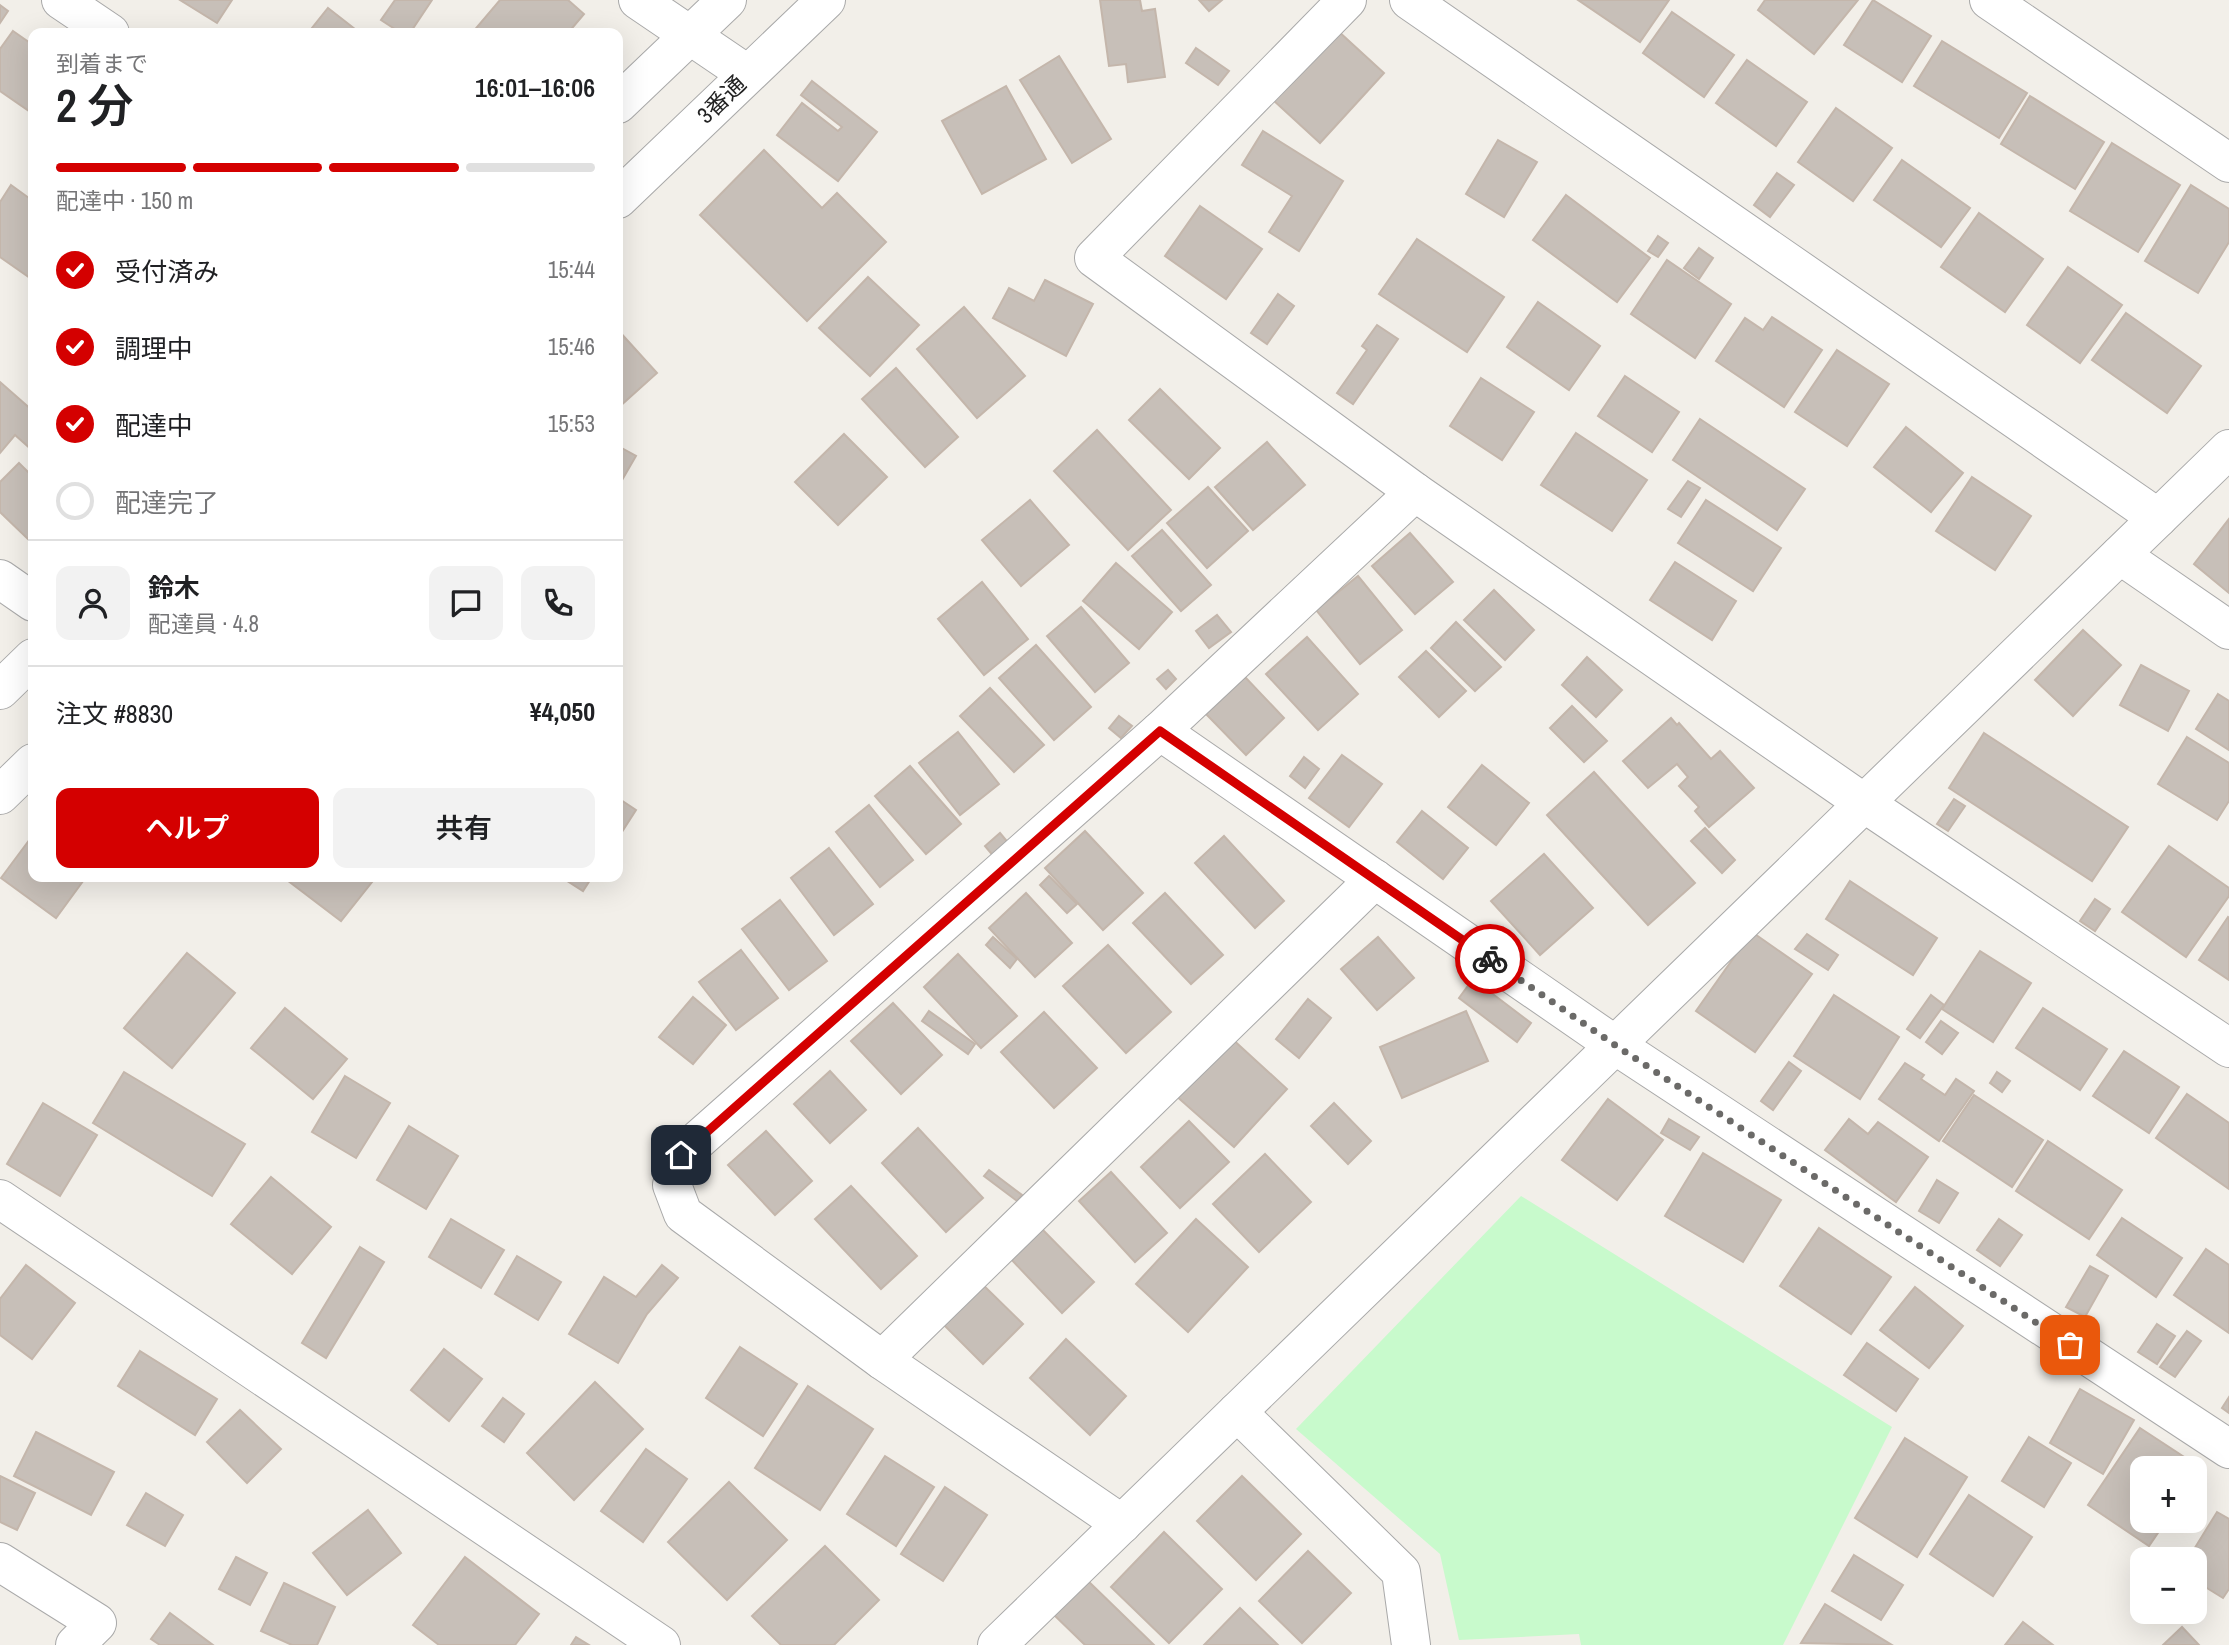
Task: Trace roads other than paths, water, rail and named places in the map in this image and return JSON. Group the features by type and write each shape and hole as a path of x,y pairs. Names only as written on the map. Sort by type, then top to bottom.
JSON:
{"street":[{"path":"61,0 103,28"},
{"path":"638,0 747,74"},
{"path":"623,99 727,0"},
{"name":"3番通","path":"623,194 826,0"},
{"path":"1348,0 1094,258 1415,492 1864,803 2229,1048"},
{"path":"1409,0 2158,518"},
{"path":"1989,0 2229,163"},
{"path":"997,1645 2229,449"},
{"path":"1122,1524 881,1360 683,1214 672,1185 681,1155 1160,731 1415,492"},
{"path":"2120,555 2229,630"},
{"path":"0,579 28,599"},
{"path":"0,690 28,663"},
{"path":"1160,731 1615,1045 2229,1449"},
{"path":"0,795 28,768"},
{"path":"881,1360 1375,879"},
{"path":"0,1199 661,1645"},
{"path":"1237,1412 1401,1572 1411,1645"},
{"path":"0,1562 97,1623 75,1645"}]}
